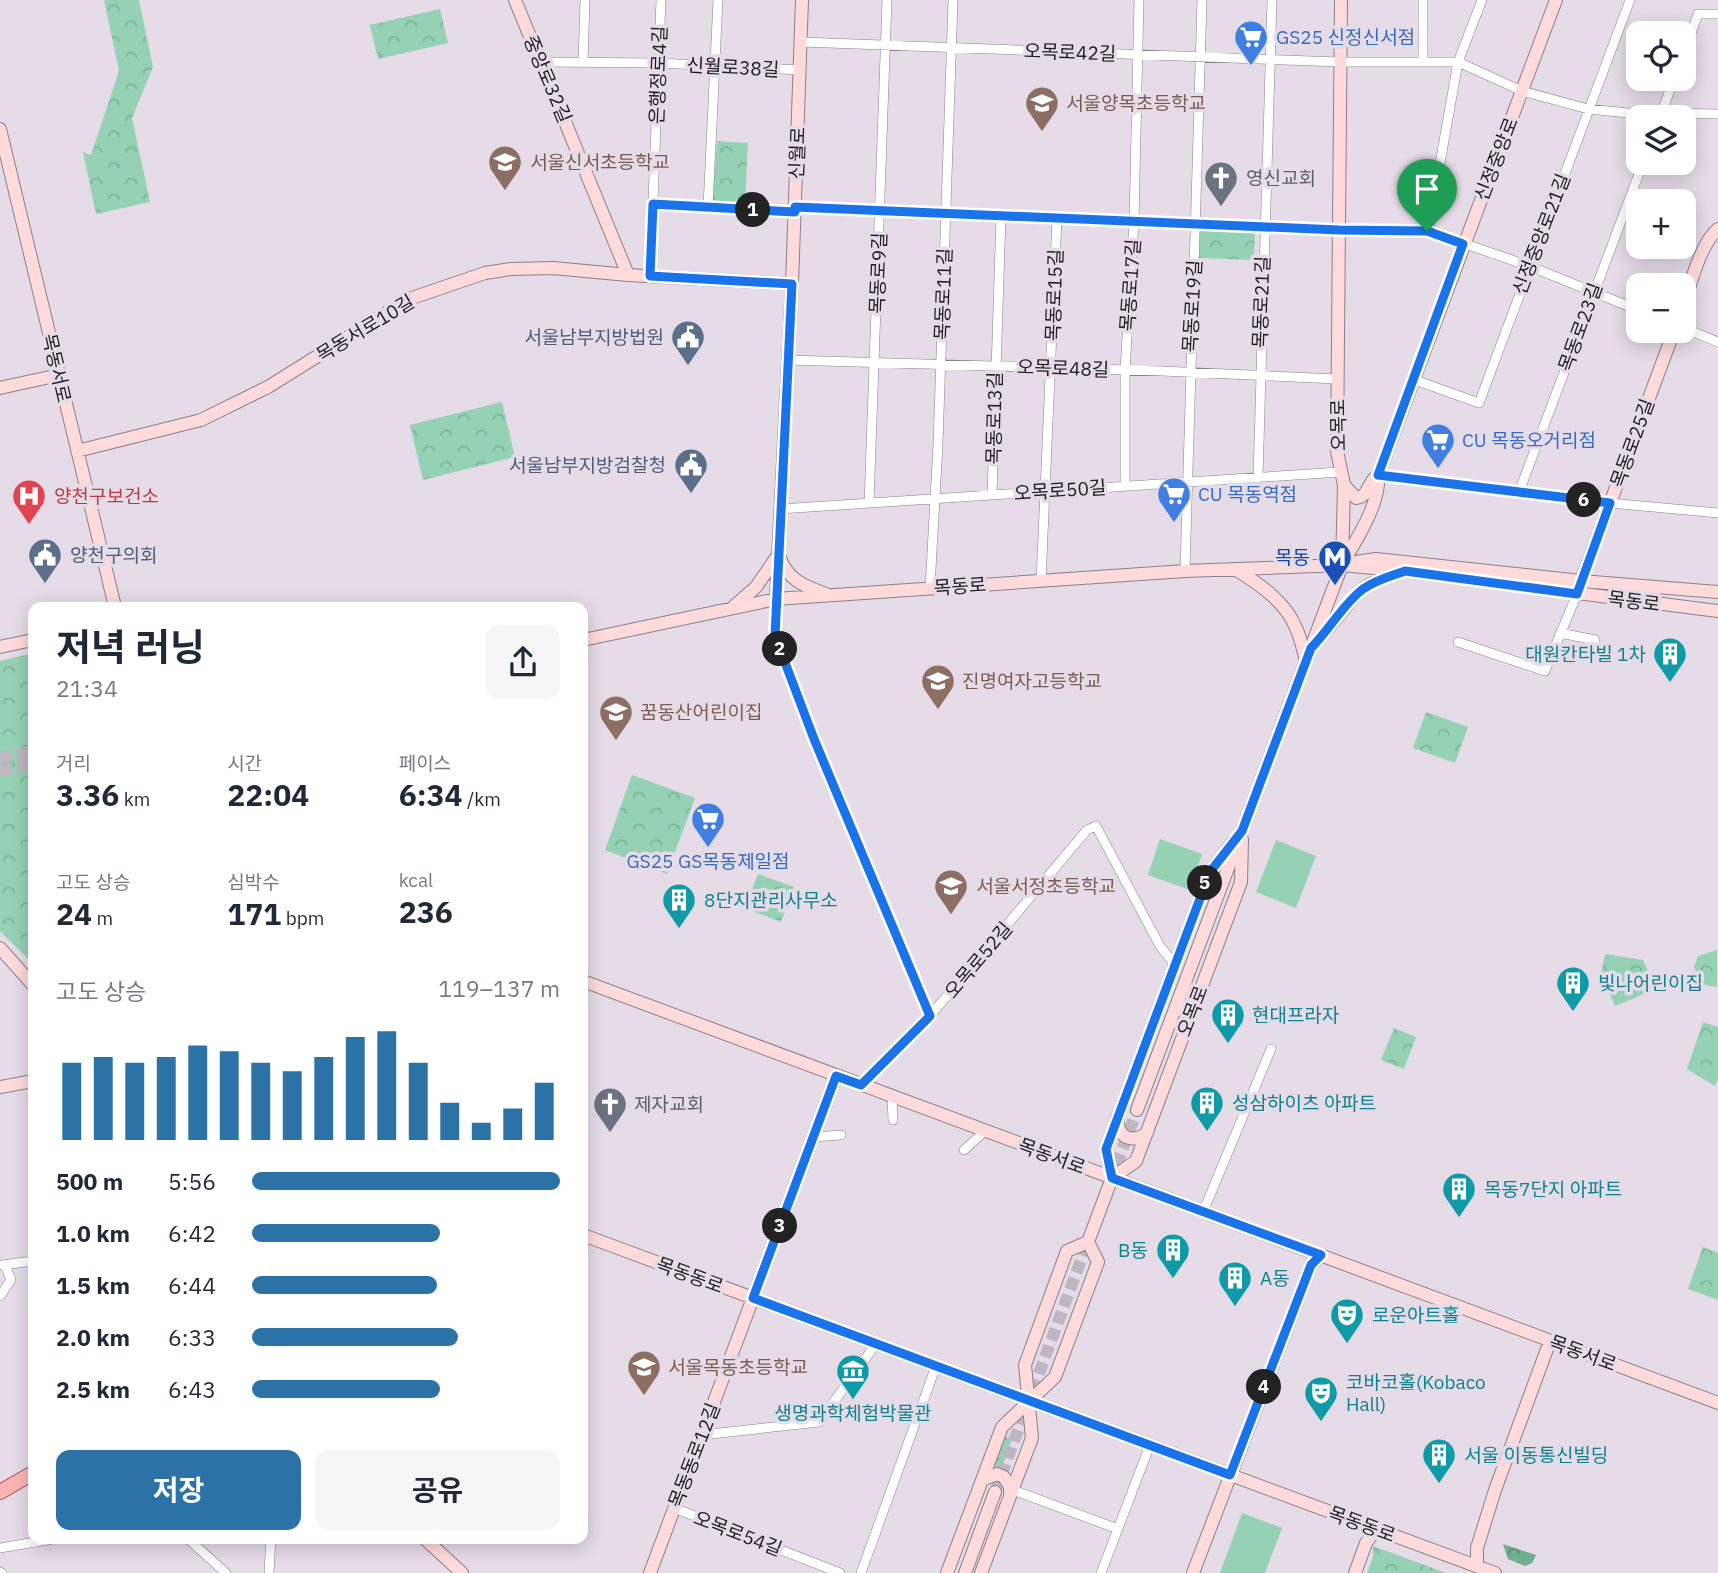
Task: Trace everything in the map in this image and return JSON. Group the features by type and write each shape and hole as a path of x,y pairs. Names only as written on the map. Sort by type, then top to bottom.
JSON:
{"main road":[{"name":"중앙로32길","path":"515,0 628,275"},
{"name":"신월로","path":"776,599 792,284 802,0"},
{"name":"오목로","path":"1137,1111 1342,565 1342,478 1337,451 1341,0"},
{"name":"신정중앙로","path":"1342,565 1360,534 1379,486 1378,475 1412,379 1556,0"},
{"name":"목동서로","path":"0,129 114,602"},
{"path":"1695,273 1712,234 1718,229"},
{"name":"목동서로10길","path":"77,451 201,420 268,387 409,299 485,273 553,268 792,284"},
{"name":"목동로25길","path":"1579,587 1670,343"},
{"path":"0,387 59,375"},
{"name":"신정중앙로","path":"1342,478 1356,498 1361,498 1365,495 1370,481 1378,475"},
{"path":"730,610 756,587 778,554 789,576 806,587 830,595"},
{"name":"목동로","path":"1342,565 1376,559 1579,587 1718,611"},
{"name":"목동로","path":"588,639 776,599 1185,571 1342,565 1579,587 1718,592"},
{"path":"1235,569 1253,580 1286,612 1296,626 1306,661"},
{"path":"1311,648 1359,593 1378,581 1405,571"},
{"path":"0,647 28,641"},
{"name":"오목로","path":"1088,1242 1112,1178 1106,1149 1210,872 1242,831"},
{"name":"오목로","path":"1112,1178 1136,1161 1147,1133 1241,882 1242,831"},
{"path":"0,948 28,979"},
{"name":"목동서로","path":"588,983 1718,1403"},
{"name":"목동동로12길","path":"650,1573 836,1076"},
{"path":"0,1087 28,1082"},
{"path":"1118,1118 1118,1128 1130,1140 1147,1133"},
{"name":"목동동로","path":"588,1237 1495,1573"},
{"path":"947,1573 1002,1427 1029,1400 1055,1377 1098,1262 1088,1242 1067,1251 1025,1365 1029,1400 1032,1438 981,1573"},
{"path":"1194,1573 1311,1265 1321,1255"},
{"path":"1477,1566 1477,1548 1495,1490 1550,1341"},
{"path":"982,1479 997,1474 1004,1476 1012,1493"},
{"path":"0,1492 28,1477"},
{"path":"965,1573 995,1492"},
{"path":"1355,1573 1366,1543 1376,1529"},
{"path":"431,1544 462,1573"}],"street":[{"path":"583,62 585,0"},
{"name":"은행정로4길","path":"650,276 661,0"},
{"path":"708,206 718,0"},
{"name":"목동로9길","path":"869,503 887,0"},
{"name":"목동로11길","path":"929,588 941,365 953,0"},
{"name":"목동로17길","path":"1125,486 1125,370 1134,220 1139,0"},
{"name":"목동로19길","path":"1185,571 1202,0"},
{"name":"목동로21길","path":"1258,478 1272,0"},
{"path":"1423,0 1423,62"},
{"path":"1427,231 1458,61 1482,0"},
{"name":"신정중앙로21길","path":"1412,379 1479,403 1630,0"},
{"path":"1696,21 1698,14 1718,14"},
{"name":"오목로42길","path":"801,42 1340,62 1458,61"},
{"path":"1458,61 1522,91 1588,109 1626,113"},
{"name":"신월로38길","path":"541,62 659,63 800,70"},
{"path":"1696,114 1718,114"},
{"name":"목동로23길","path":"1519,492 1638,175"},
{"path":"653,204 1427,231 1529,266 1626,305"},
{"name":"목동로13길","path":"992,495 1001,216"},
{"name":"목동로15길","path":"1041,581 1057,218"},
{"path":"1696,333 1718,341"},
{"name":"오목로48길","path":"788,360 1337,379"},
{"path":"1378,475 1718,513"},
{"name":"오목로50길","path":"780,509 1258,478 1342,478"},
{"path":"1458,642 1545,671 1579,587"},
{"path":"776,599 775,636 814,739 930,1016"},
{"path":"1560,634 1595,640"},
{"name":"오목로52길","path":"861,1085 930,1016 1087,830 1096,826 1160,946 1175,965"},
{"path":"1203,1212 1271,1049"},
{"path":"892,1096 894,1120"},
{"path":"964,1150 985,1131"},
{"path":"814,1137 841,1135"},
{"path":"0,1296 11,1280 2,1265 28,1262"},
{"path":"702,1434 819,1422 876,1344"},
{"path":"861,1573 936,1366"},
{"path":"1101,1573 1150,1445"},
{"path":"1012,1493 1118,1529"},
{"name":"오목로54길","path":"674,1508 840,1573"},
{"path":"0,1548 28,1543"},
{"path":"194,1544 226,1573"},
{"path":"269,1573 271,1544"}],"green space":[{"path":"104,0 139,0 153,67 132,118 150,202 96,214 83,152 91,155 119,71"},
{"path":"440,9 448,43 378,59 370,25"},
{"path":"717,141 748,143 745,204 712,203"},
{"path":"1200,228 1255,230 1254,260 1199,258"},
{"path":"502,402 515,457 423,480 410,425"},
{"path":"28,654 28,959 0,931 0,661"},
{"path":"1426,712 1468,727 1455,763 1413,748"},
{"path":"632,775 695,798 667,874 605,850"},
{"path":"1160,839 1202,854 1190,890 1148,875"},
{"path":"1276,840 1316,856 1296,908 1256,892"},
{"path":"758,874 794,887 781,922 745,908"},
{"path":"1717,950 1717,987 1701,984 1694,967 1698,956"},
{"path":"1605,954 1643,960 1656,989 1615,1006 1601,974"},
{"path":"1703,1022 1718,1027 1718,1079 1715,1086 1687,1069"},
{"path":"1394,1028 1416,1037 1404,1069 1381,1060"},
{"path":"1703,1247 1718,1253 1718,1300 1688,1289"},
{"path":"1001,1435 1012,1439 1002,1468 989,1465"},
{"path":"1242,1513 1282,1528 1265,1573 1220,1573"},
{"path":"1503,1544 1536,1555 1532,1563 1525,1566 1508,1559"},
{"path":"1373,1546 1446,1573 1367,1573 1373,1557"}],"tunnel":[{"path":"0,758 28,752"},
{"path":"0,771 28,765"},
{"path":"1110,1182 1137,1110"},
{"path":"995,1492 1090,1236"}],"place":[{"name":"GS25 신정신서점","path":"1251,67"},
{"name":"서울양목초등학교","path":"1042,133"},
{"name":"서울신서초등학교","path":"505,192"},
{"name":"영신교회","path":"1221,208"},
{"name":"서울남부지방법원","path":"688,367"},
{"name":"CU 목동오거리점","path":"1438,470"},
{"name":"서울남부지방검찰청","path":"691,495"},
{"name":"CU 목동역점","path":"1174,524"},
{"name":"양천구보건소","path":"29,526"},
{"name":"양천구의회","path":"45,585"},
{"name":"목동","path":"1335,587"},
{"name":"대원칸타빌 1차","path":"1670,684"},
{"name":"진명여자고등학교","path":"938,711"},
{"name":"꿈동산어린이집","path":"616,742"},
{"name":"GS25 GS목동제일점","path":"708,849"},
{"name":"서울서정초등학교","path":"951,916"},
{"name":"8단지관리사무소","path":"679,930"},
{"name":"빛나어린이집","path":"1573,1013"},
{"name":"현대프라자","path":"1228,1045"},
{"name":"성삼하이츠 아파트","path":"1207,1133"},
{"name":"제자교회","path":"610,1134"},
{"name":"목동7단지 아파트","path":"1459,1219"},
{"name":"B동","path":"1173,1280"},
{"name":"A동","path":"1235,1308"},
{"name":"로운아트홀","path":"1347,1345"},
{"name":"서울목동초등학교","path":"644,1397"},
{"name":"생명과학체험박물관","path":"853,1401"},
{"name":"코바코홀(Kobaco Hall)","path":"1321,1423"},
{"name":"서울 이동통신빌딩","path":"1439,1485"}],"route":[{"path":"653,204 795,212 795,207 1339,230 1427,231 1463,244 1378,475 1610,503 1577,594 1405,571 1378,581 1359,593 1311,648 1242,831 1210,872 1106,1149 1112,1178 1321,1255 1311,1265 1230,1475 753,1298 836,1076 861,1085 930,1016 814,739 775,636 792,284 650,276 653,204"}]}
